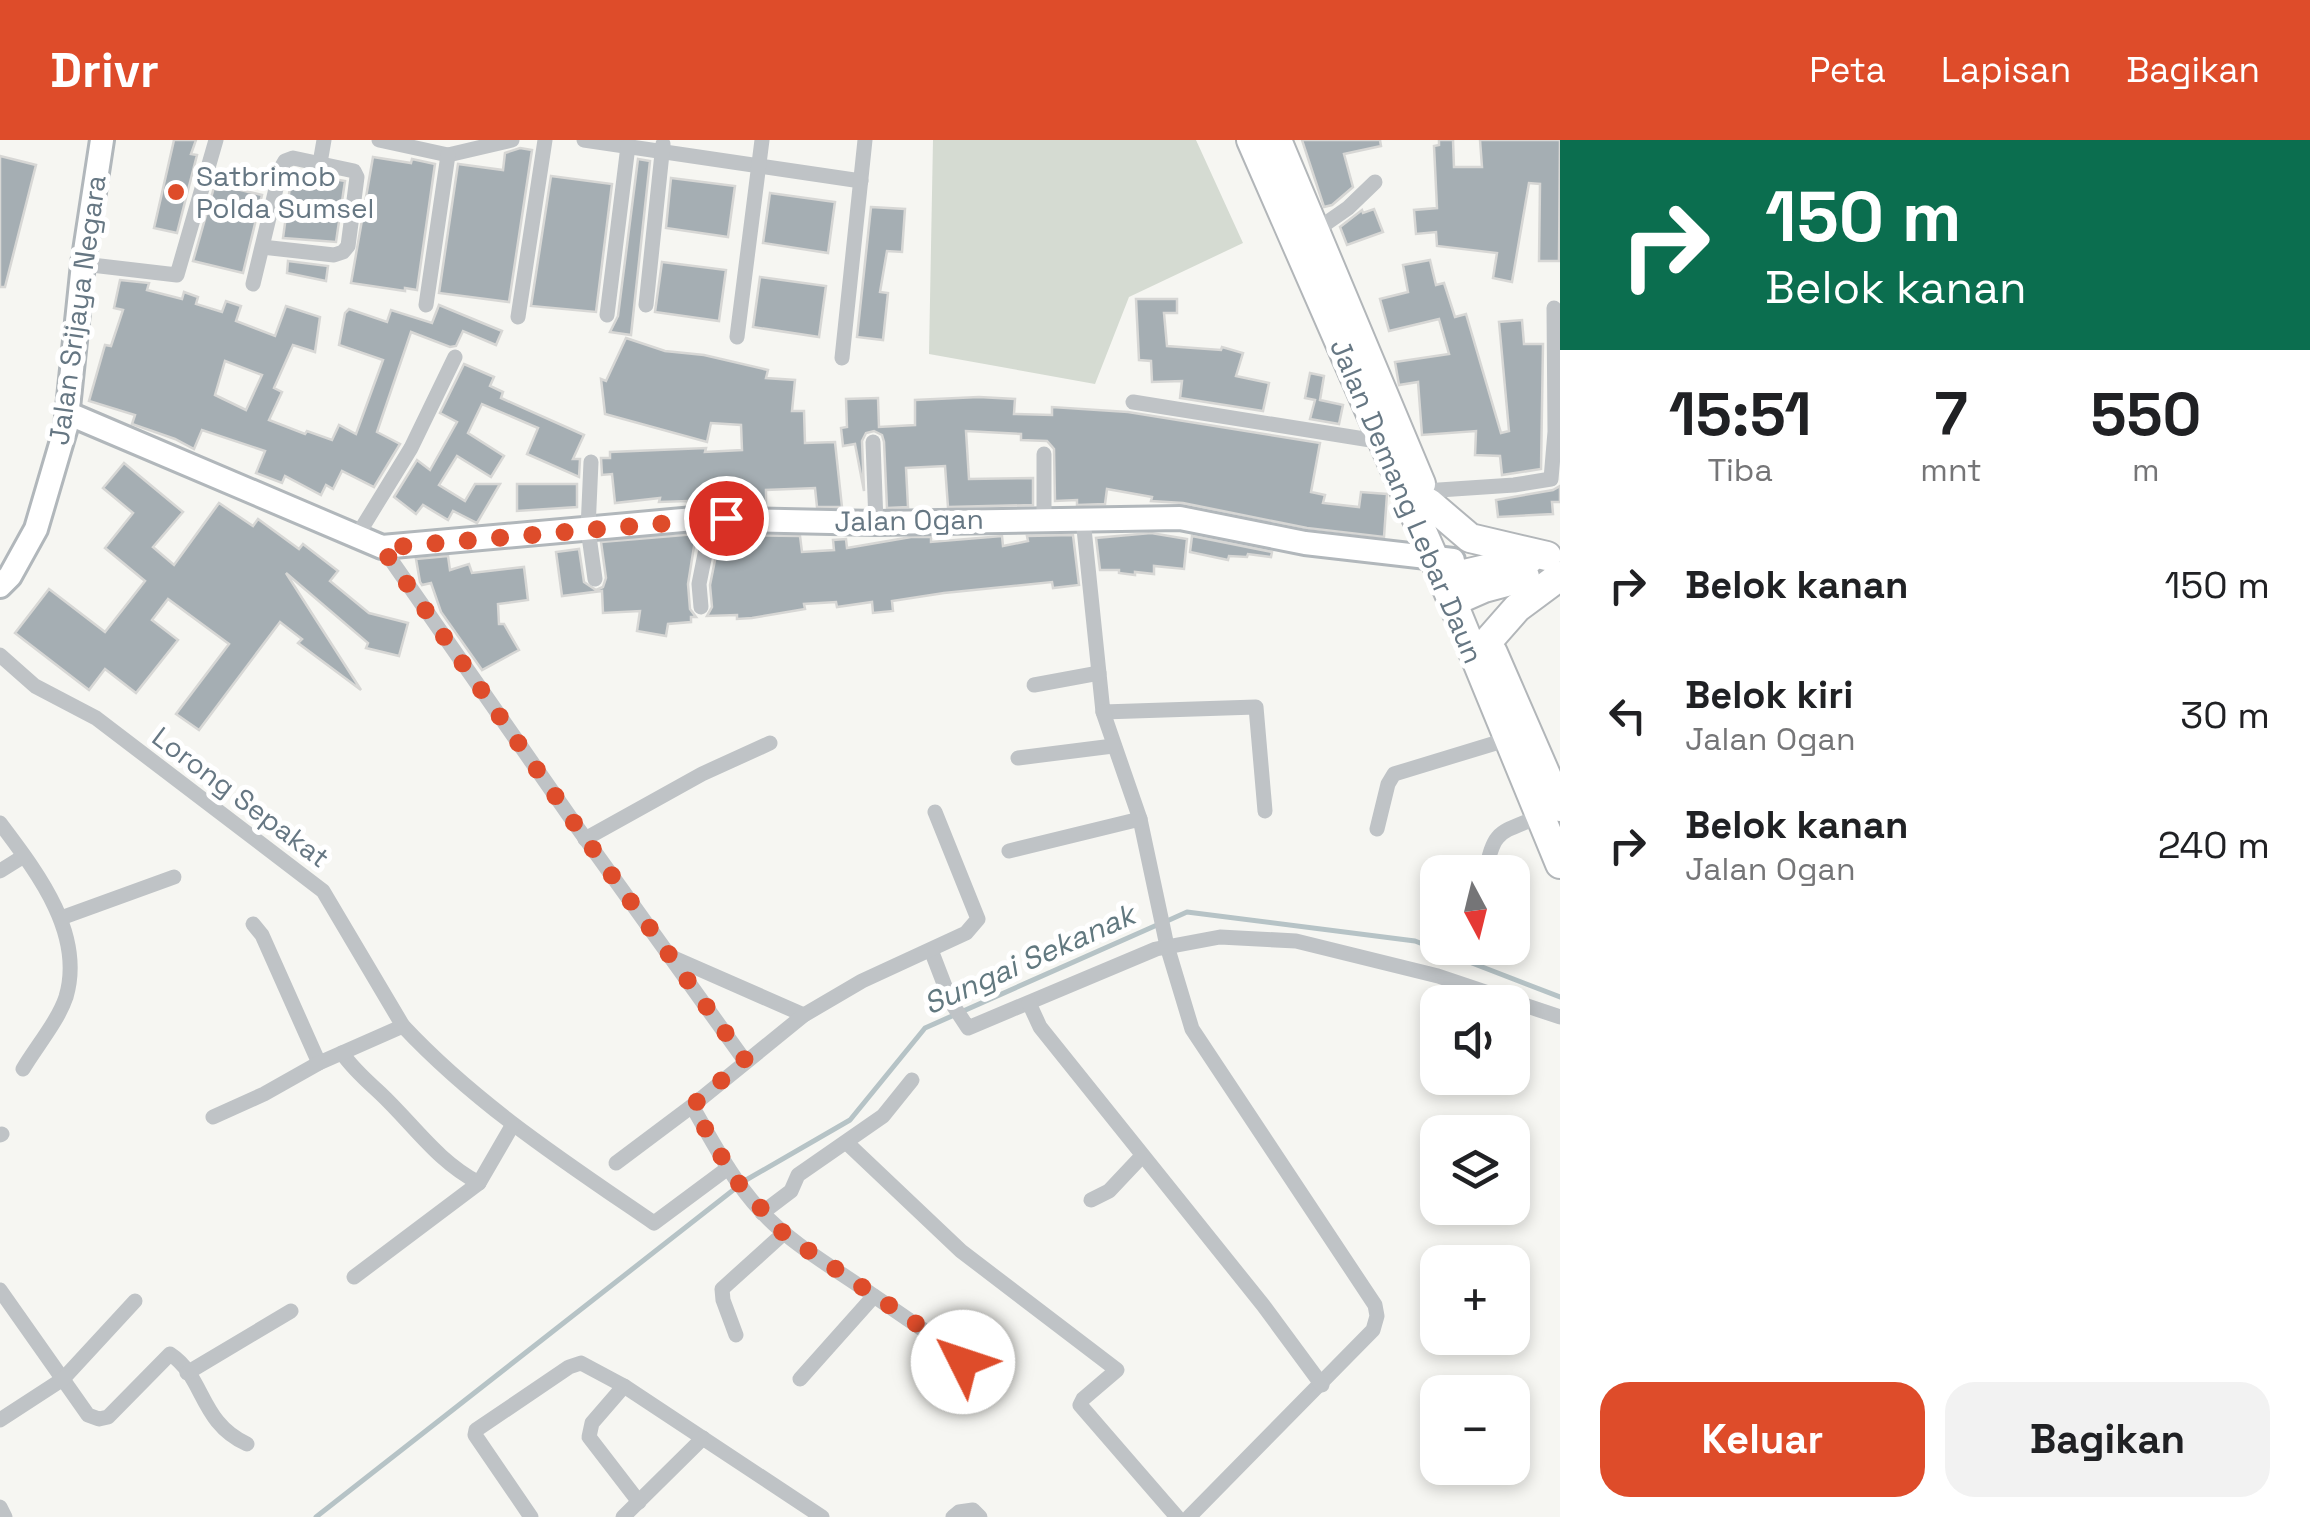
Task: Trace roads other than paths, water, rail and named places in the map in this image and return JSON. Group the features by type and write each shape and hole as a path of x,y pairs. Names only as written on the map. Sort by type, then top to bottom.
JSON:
{"highway":[{"name":"Jalan Demang Lebar Daun","path":"1251,140 1383,442 1451,578 1488,641 1550,811 1560,864"},
{"name":"Jalan Demang Lebar Daun","path":"1276,140 1427,497 1508,739 1550,811"},
{"path":"1427,497 1455,528 1470,538 1557,564"},
{"path":"1451,578 1557,564"},
{"path":"1488,641 1557,564"}],"main road":[{"name":"Jalan Srijaya Negara","path":"0,586 10,576 36,529 67,413 83,264 102,140"},
{"path":"67,413 382,548"},
{"name":"Jalan Ogan","path":"382,548 712,519 876,522 1180,518 1305,542 1451,578"}],"street":[{"path":"83,264 177,275 216,140"},
{"path":"320,162 324,140"},
{"path":"379,140 448,156 512,140"},
{"path":"518,317 545,140"},
{"path":"584,140 628,146 663,145 758,166 861,180"},
{"path":"737,337 762,140"},
{"path":"842,358 865,140"},
{"path":"646,304 663,145"},
{"path":"607,315 628,146"},
{"path":"426,306 448,156"},
{"path":"252,284 285,161 293,158 349,168 357,177 348,246 343,252 334,255 262,248"},
{"path":"1315,231 1348,208 1375,182"},
{"path":"1427,497 1551,480 1554,308"},
{"path":"357,536 411,448 455,357"},
{"path":"1133,402 1383,442"},
{"path":"873,442 876,522"},
{"path":"1044,454 1044,518"},
{"path":"592,462 588,528 595,579"},
{"path":"701,607 699,584 712,519"},
{"path":"1083,519 1102,712 1140,819 1167,943 1192,1029 1375,1304 1378,1316 1374,1330 1189,1517"},
{"path":"382,548 745,1060"},
{"name":"Lorong Sepakat","path":"0,655 35,686 96,718 323,891 403,1026 438,1064 512,1126 654,1223 731,1173"},
{"path":"1034,685 1098,673"},
{"path":"1102,712 1256,707 1265,811"},
{"path":"1377,829 1394,774 1508,739"},
{"path":"585,839 702,774 770,743"},
{"path":"1018,758 1113,746"},
{"path":"1489,855 1496,836 1550,811"},
{"path":"616,1164 804,1015 862,981 966,933 978,919 935,812"},
{"path":"1009,851 1140,819"},
{"path":"0,823 62,918 70,972 65,1000 22,1070"},
{"path":"0,871 24,856"},
{"path":"62,918 174,877"},
{"path":"253,924 262,935 319,1062"},
{"path":"932,950 950,1002 965,1026 972,1027 1167,943 1220,937 1296,941 1438,976 1560,1017"},
{"path":"670,957 804,1015"},
{"path":"1029,1003 1040,1027 1263,1305 1322,1385"},
{"path":"213,1117 264,1094 319,1062 403,1026"},
{"path":"342,1053 357,1074 380,1093 433,1151 457,1171 480,1183"},
{"path":"762,1213 790,1192 798,1175 883,1116 912,1080"},
{"path":"692,1106 731,1173 784,1234 958,1352 963,1358 962,1367 946,1384"},
{"path":"354,1277 480,1183 512,1126"},
{"path":"847,1143 961,1251 1117,1370 1083,1398 1080,1405 1176,1517"},
{"path":"1091,1200 1109,1191 1142,1156"},
{"path":"736,1335 722,1290 784,1234"},
{"path":"0,1290 88,1415 108,1417 170,1354 187,1373 218,1425 247,1444"},
{"path":"800,1380 874,1296"},
{"path":"0,1420 63,1379 135,1302"},
{"path":"187,1373 290,1311"},
{"path":"531,1517 475,1435 479,1426 581,1363 703,1438 800,1511 822,1517"},
{"path":"624,1386 592,1423 589,1437 638,1502"},
{"path":"624,1517 703,1438"},
{"path":"0,1508 5,1517"},
{"path":"953,1517 973,1510 980,1517"}],"waterway":[{"name":"Sungai Sekanak","path":"1167,921 1187,912 1415,941 1560,997"},
{"name":"Sungai Sekanak","path":"316,1517 746,1180 850,1120 925,1028 1157,925"}],"place":[{"name":"Satbrimob Polda Sumsel","path":"176,192"}]}
